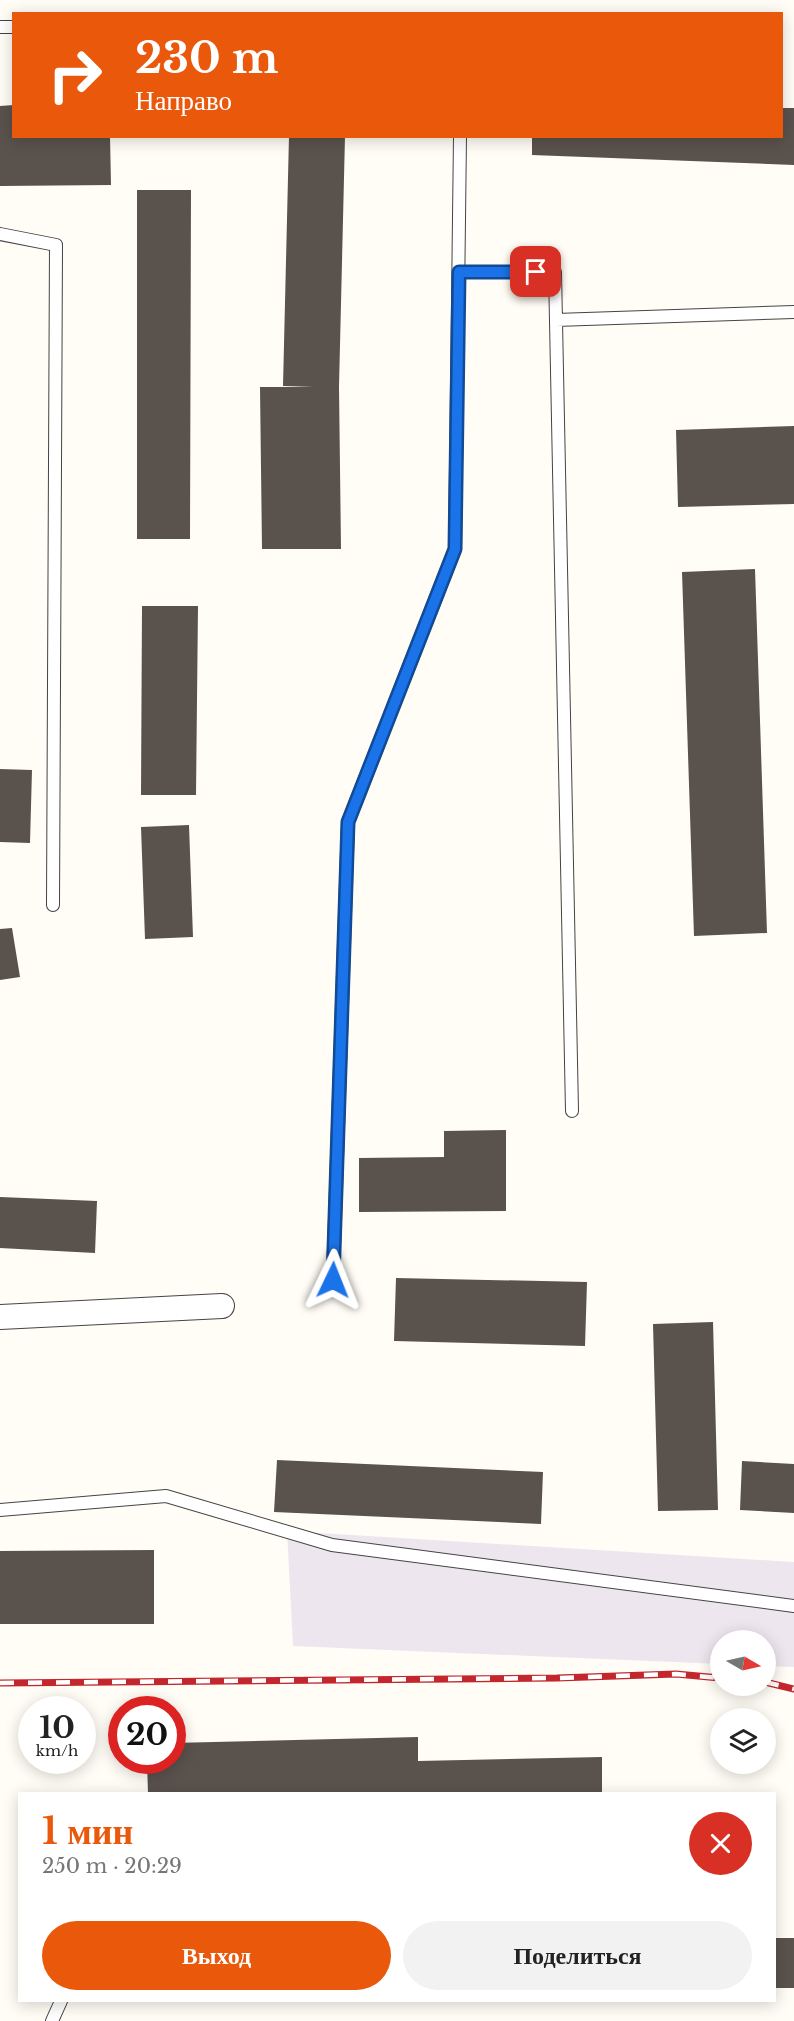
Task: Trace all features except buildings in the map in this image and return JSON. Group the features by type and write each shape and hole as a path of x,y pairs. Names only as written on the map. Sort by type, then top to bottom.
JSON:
{"street":[{"path":"0,1317 222,1306"}],"lane":[{"path":"333,1280 348,822 455,549 460,138"},
{"path":"0,234 56,244 53,905"},
{"path":"459,272 555,272 572,1111"},
{"path":"556,320 794,312"},
{"path":"0,1510 166,1496 332,1545 794,1606"},
{"path":"52,2021 61,2002"}],"shaded area":[{"path":"287,1531 794,1562 794,1667 776,1666 776,1630 710,1630 710,1664 293,1646"}],"railway":[{"path":"0,1683 557,1678 676,1674 710,1677"},
{"path":"776,1685 794,1689"}],"route":[{"path":"333,1280 348,822 455,549 459,272 536,272"}]}
